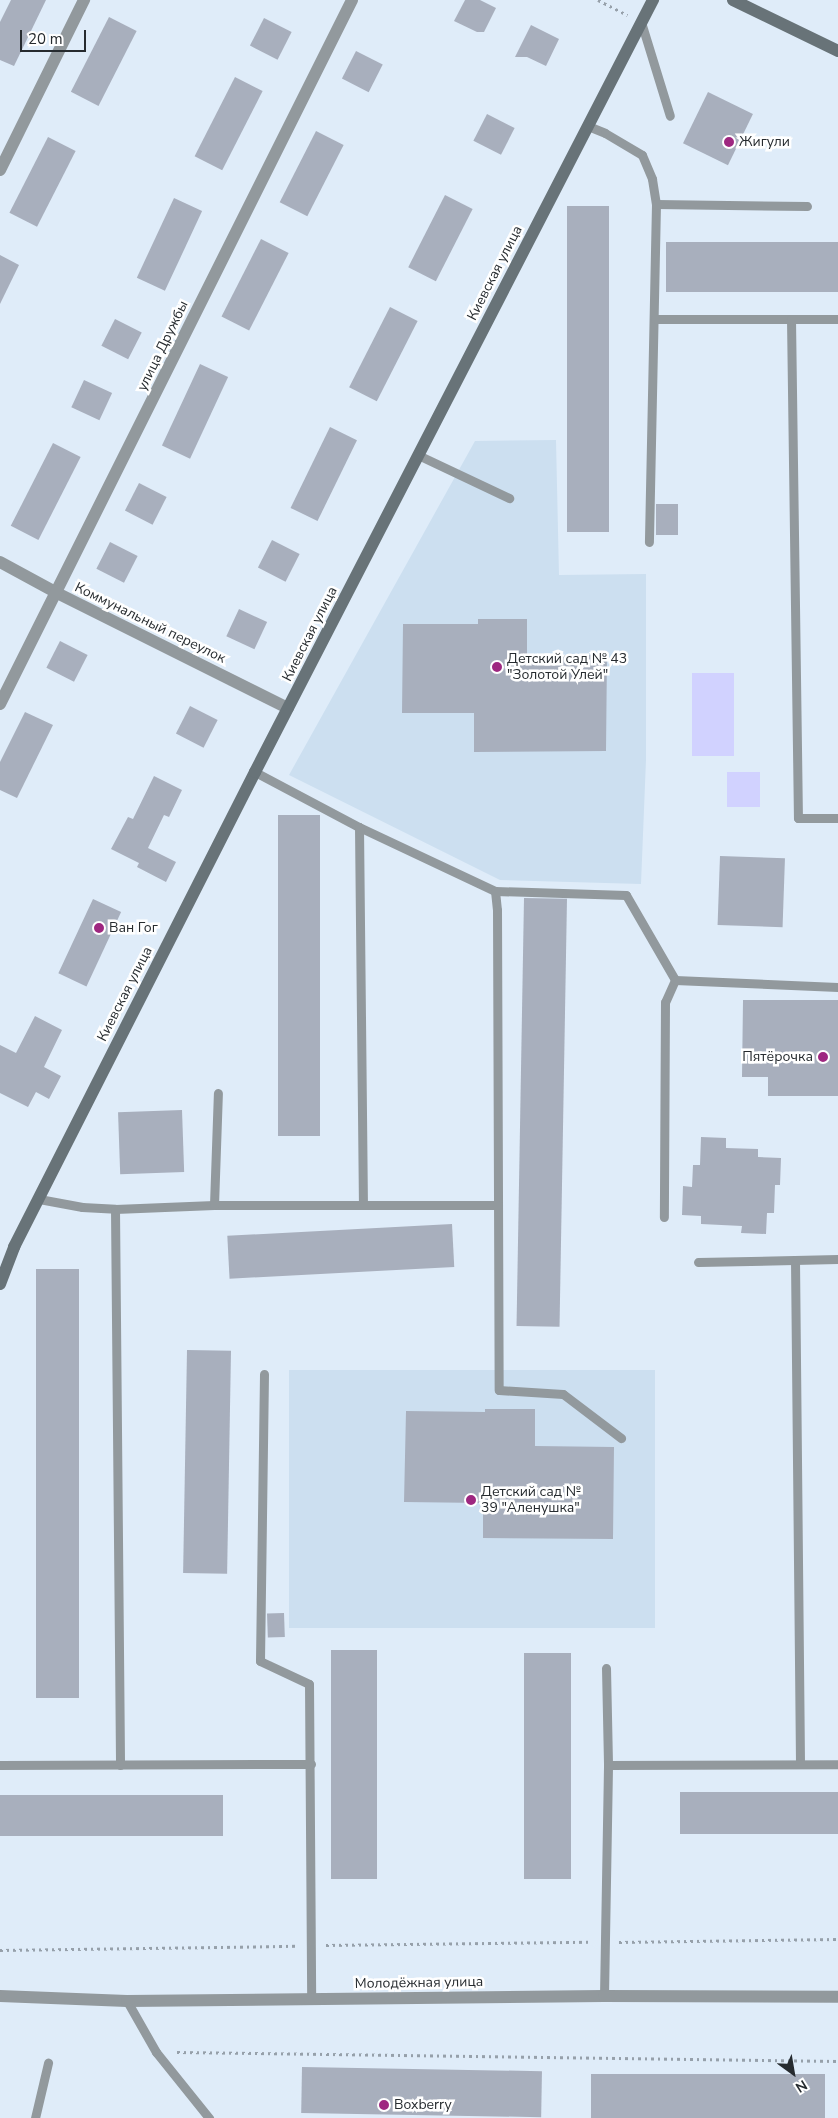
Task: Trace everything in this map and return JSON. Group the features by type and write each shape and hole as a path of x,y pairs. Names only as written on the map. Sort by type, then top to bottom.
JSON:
{"main road":[{"name":"Киевская улица","path":"0,1284 14,1247 255,772 588,126 636,20 653,0"},
{"path":"733,0 838,51"}],"street":[{"path":"0,170 84,0"},
{"name":"улица Дружбы","path":"0,704 352,0"},
{"name":"Коммунальный переулок","path":"0,562 57,593 288,708"},
{"name":"Молодёжная улица","path":"0,1996 127,2000 311,2000 604,1996 838,1997"}],"lane":[{"path":"636,20 670,116"},
{"path":"588,126 606,132 642,155 652,179 656,204 649,542"},
{"path":"656,204 807,206"},
{"path":"655,319 838,319"},
{"path":"791,319 798,818 838,818"},
{"path":"418,455 509,498"},
{"path":"255,772 359,827 495,891 626,894 675,980"},
{"path":"359,827 363,1205"},
{"path":"495,891 497,920 499,1390 563,1394 621,1438"},
{"path":"675,980 838,987"},
{"path":"664,1217 665,1002 675,980"},
{"path":"214,1205 218,1093"},
{"path":"39,1199 82,1207 114,1209 214,1205 498,1205"},
{"path":"114,1209 120,1765"},
{"path":"698,1262 838,1259"},
{"path":"795,1260 800,1764"},
{"path":"264,1374 260,1661 309,1684 311,2000"},
{"path":"604,1996 608,1765 606,1668"},
{"path":"0,1765 310,1764"},
{"path":"608,1765 838,1764"},
{"path":"127,2000 156,2052 209,2118"},
{"path":"35,2118 48,2063"}],"path":[{"path":"598,0 636,20"},
{"path":"0,1950 838,1939"},
{"path":"156,2052 838,2060"}],"shaded area":[{"name":"Детский сад № 43 \"Золотой Улей\"","path":"556,440 559,575 646,574 646,760 641,884 500,880 289,775 475,441"},
{"path":"692,673 734,673 734,756 692,756"},
{"path":"727,772 760,772 760,807 727,807"},
{"name":"Детский сад № 39 \"Аленушка\"","path":"289,1370 655,1370 655,1628 289,1628"}],"building":[{"path":"11,0 46,0 14,66 0,60 0,22"},
{"path":"465,0 480,0 496,8 484,32 477,32 454,21"},
{"path":"109,17 137,31 98,106 71,92"},
{"path":"264,18 292,32 278,60 250,46"},
{"path":"531,25 559,39 546,66 527,57 515,57"},
{"path":"356,51 383,65 369,92 342,79"},
{"path":"235,77 263,91 222,170 195,156"},
{"path":"708,92 753,114 728,165 683,143"},
{"path":"487,114 515,128 501,155 473,141"},
{"path":"316,131 344,145 307,216 280,202"},
{"path":"48,137 76,151 37,227 9,213"},
{"path":"445,195 473,209 436,281 408,267"},
{"path":"174,198 202,211 165,291 137,278"},
{"path":"567,206 609,206 609,532 567,532"},
{"path":"261,239 289,253 249,331 222,317"},
{"path":"666,242 838,242 838,292 666,292"},
{"path":"0,255 19,265 0,304"},
{"path":"390,307 418,321 377,401 349,387"},
{"path":"115,319 142,333 128,359 101,346"},
{"path":"200,364 228,377 190,459 162,446"},
{"path":"84,380 112,393 99,420 71,407"},
{"path":"330,427 357,440 318,521 291,508"},
{"path":"53,443 81,457 38,540 11,526"},
{"path":"139,483 167,497 153,525 125,511"},
{"path":"656,504 678,504 678,535 656,535"},
{"path":"272,540 300,554 286,582 258,568"},
{"path":"110,542 138,556 124,583 96,569"},
{"path":"239,609 267,622 254,649 226,636"},
{"path":"478,619 527,619 527,655 607,655 606,751 474,752 474,713 402,713 403,624 478,624"},
{"path":"60,641 88,655 74,682 46,668"},
{"path":"190,706 218,720 204,748 176,734"},
{"path":"25,712 53,725 17,798 0,790 0,762"},
{"path":"154,776 182,790 169,817 164,815 148,848 176,862 166,882 137,867 139,863 111,849 128,817 133,819"},
{"path":"278,815 320,815 320,1136 278,1136"},
{"path":"720,856 785,858 783,927 718,925"},
{"path":"524,898 567,899 560,1327 517,1326"},
{"path":"93,899 121,912 86,986 58,973"},
{"path":"743,1000 838,1000 838,1096 768,1096 768,1077 742,1077"},
{"path":"35,1016 62,1030 44,1067 61,1076 49,1099 36,1092 28,1107 0,1093 0,1045 16,1053"},
{"path":"182,1110 184,1172 120,1174 118,1112"},
{"path":"701,1137 726,1138 726,1148 758,1149 758,1157 781,1158 780,1185 775,1185 774,1213 767,1213 766,1234 741,1233 742,1226 701,1224 701,1216 682,1215 683,1186 692,1187 693,1165 700,1165"},
{"path":"452,1224 454,1267 230,1279 227,1236"},
{"path":"36,1269 79,1269 79,1698 36,1698"},
{"path":"187,1350 231,1351 227,1574 183,1573"},
{"path":"485,1409 535,1409 535,1446 614,1447 613,1539 483,1538 483,1503 404,1502 406,1411 485,1412"},
{"path":"284,1613 285,1637 268,1638 267,1614"},
{"path":"331,1650 377,1650 377,1879 331,1879"},
{"path":"524,1653 571,1653 571,1879 524,1879"},
{"path":"680,1792 838,1792 838,1834 680,1834"},
{"path":"0,1795 223,1795 223,1836 0,1836"},
{"path":"302,2067 542,2071 541,2117 301,2113"},
{"path":"591,2074 825,2074 825,2118 591,2118"}],"place":[{"name":"Жигули","path":"729,142"},
{"name":"Детский сад № 43 \"Золотой Улей\"","path":"497,667"},
{"name":"Ван Гог","path":"99,928"},
{"name":"Пятёрочка","path":"823,1057"},
{"name":"Детский сад № 39 \"Аленушка\"","path":"471,1500"},
{"name":"Boxberry","path":"384,2105"}]}
